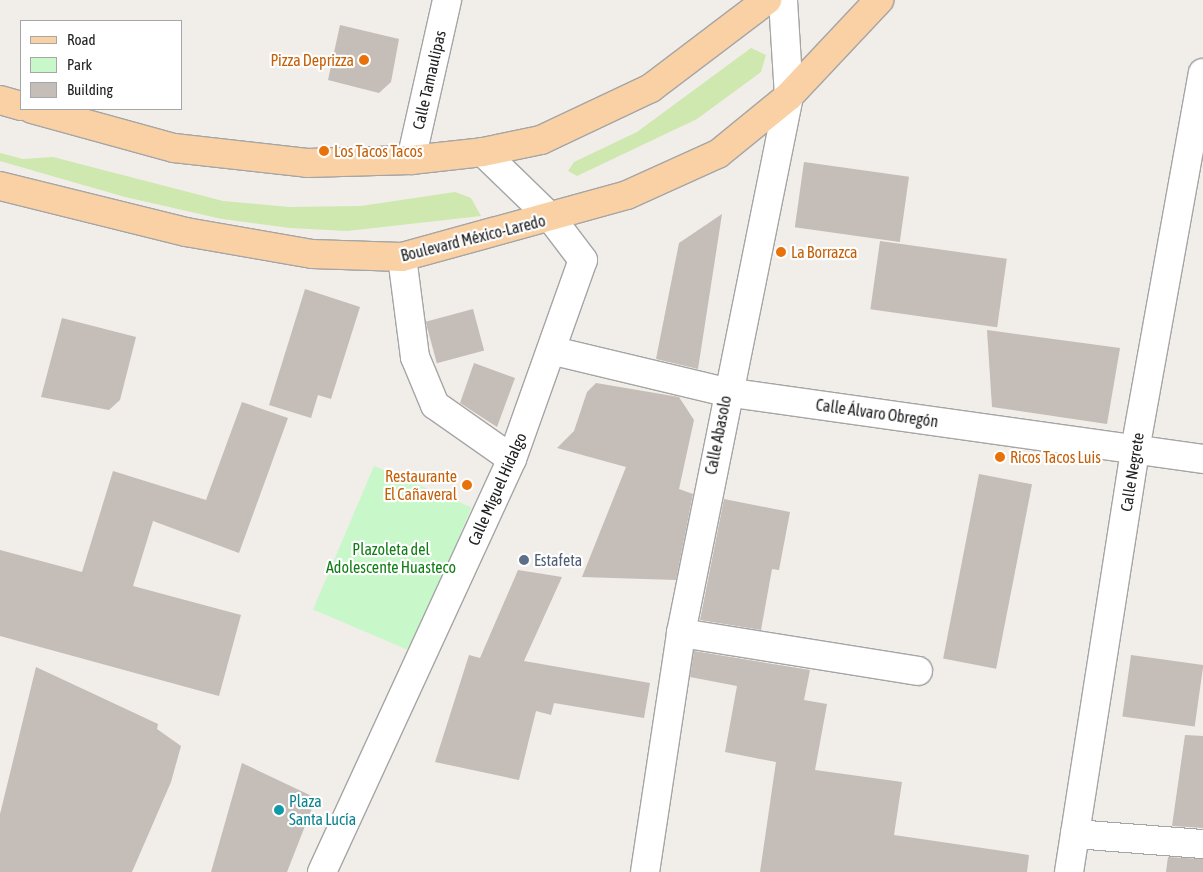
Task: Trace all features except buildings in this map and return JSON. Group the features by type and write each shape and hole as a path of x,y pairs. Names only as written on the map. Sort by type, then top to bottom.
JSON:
{"main road":[{"path":"36,110 174,148 307,163 411,160 483,152 541,140 651,88 767,0"},
{"name":"Boulevard México-Laredo","path":"0,186 186,232 312,254 402,257 551,218 627,195 718,154 789,96 879,0"},
{"path":"0,100 20,106"}],"street":[{"name":"Calle Tamaulipas","path":"411,160 447,0"},
{"name":"Calle Abasolo","path":"645,872 681,633 726,392 789,96 783,0"},
{"name":"Calle Negrete","path":"1069,872 1135,450 1203,73"},
{"name":"Calle Miguel Hidalgo","path":"322,872 512,459 554,351 583,260 551,218 483,152"},
{"path":"402,257 415,356 435,405 512,459"},
{"name":"Calle Álvaro Obregón","path":"554,351 726,392 1203,459"},
{"path":"681,633 918,671"},
{"path":"1075,834 1203,844"}],"green space":[{"path":"751,48 766,55 761,72 697,119 577,176 568,171 574,162 637,132"},
{"path":"0,153 23,159 53,157 223,201 289,207 361,206 455,192 471,198 481,216 347,231 290,228 222,219 125,197 0,161"},
{"name":"Plazoleta del Adolescente Huasteco","path":"374,466 472,507 411,651 313,610"}],"place":[{"name":"Pizza Deprizza","path":"364,60"},
{"name":"Los Tacos Tacos","path":"324,151"},
{"name":"La Borrazca","path":"781,252"},
{"name":"Ricos Tacos Luis","path":"1000,457"},
{"name":"Restaurante El Cañaveral","path":"467,485"},
{"name":"Estafeta","path":"524,560"},
{"name":"Plaza Santa Lucía","path":"279,810"}]}
